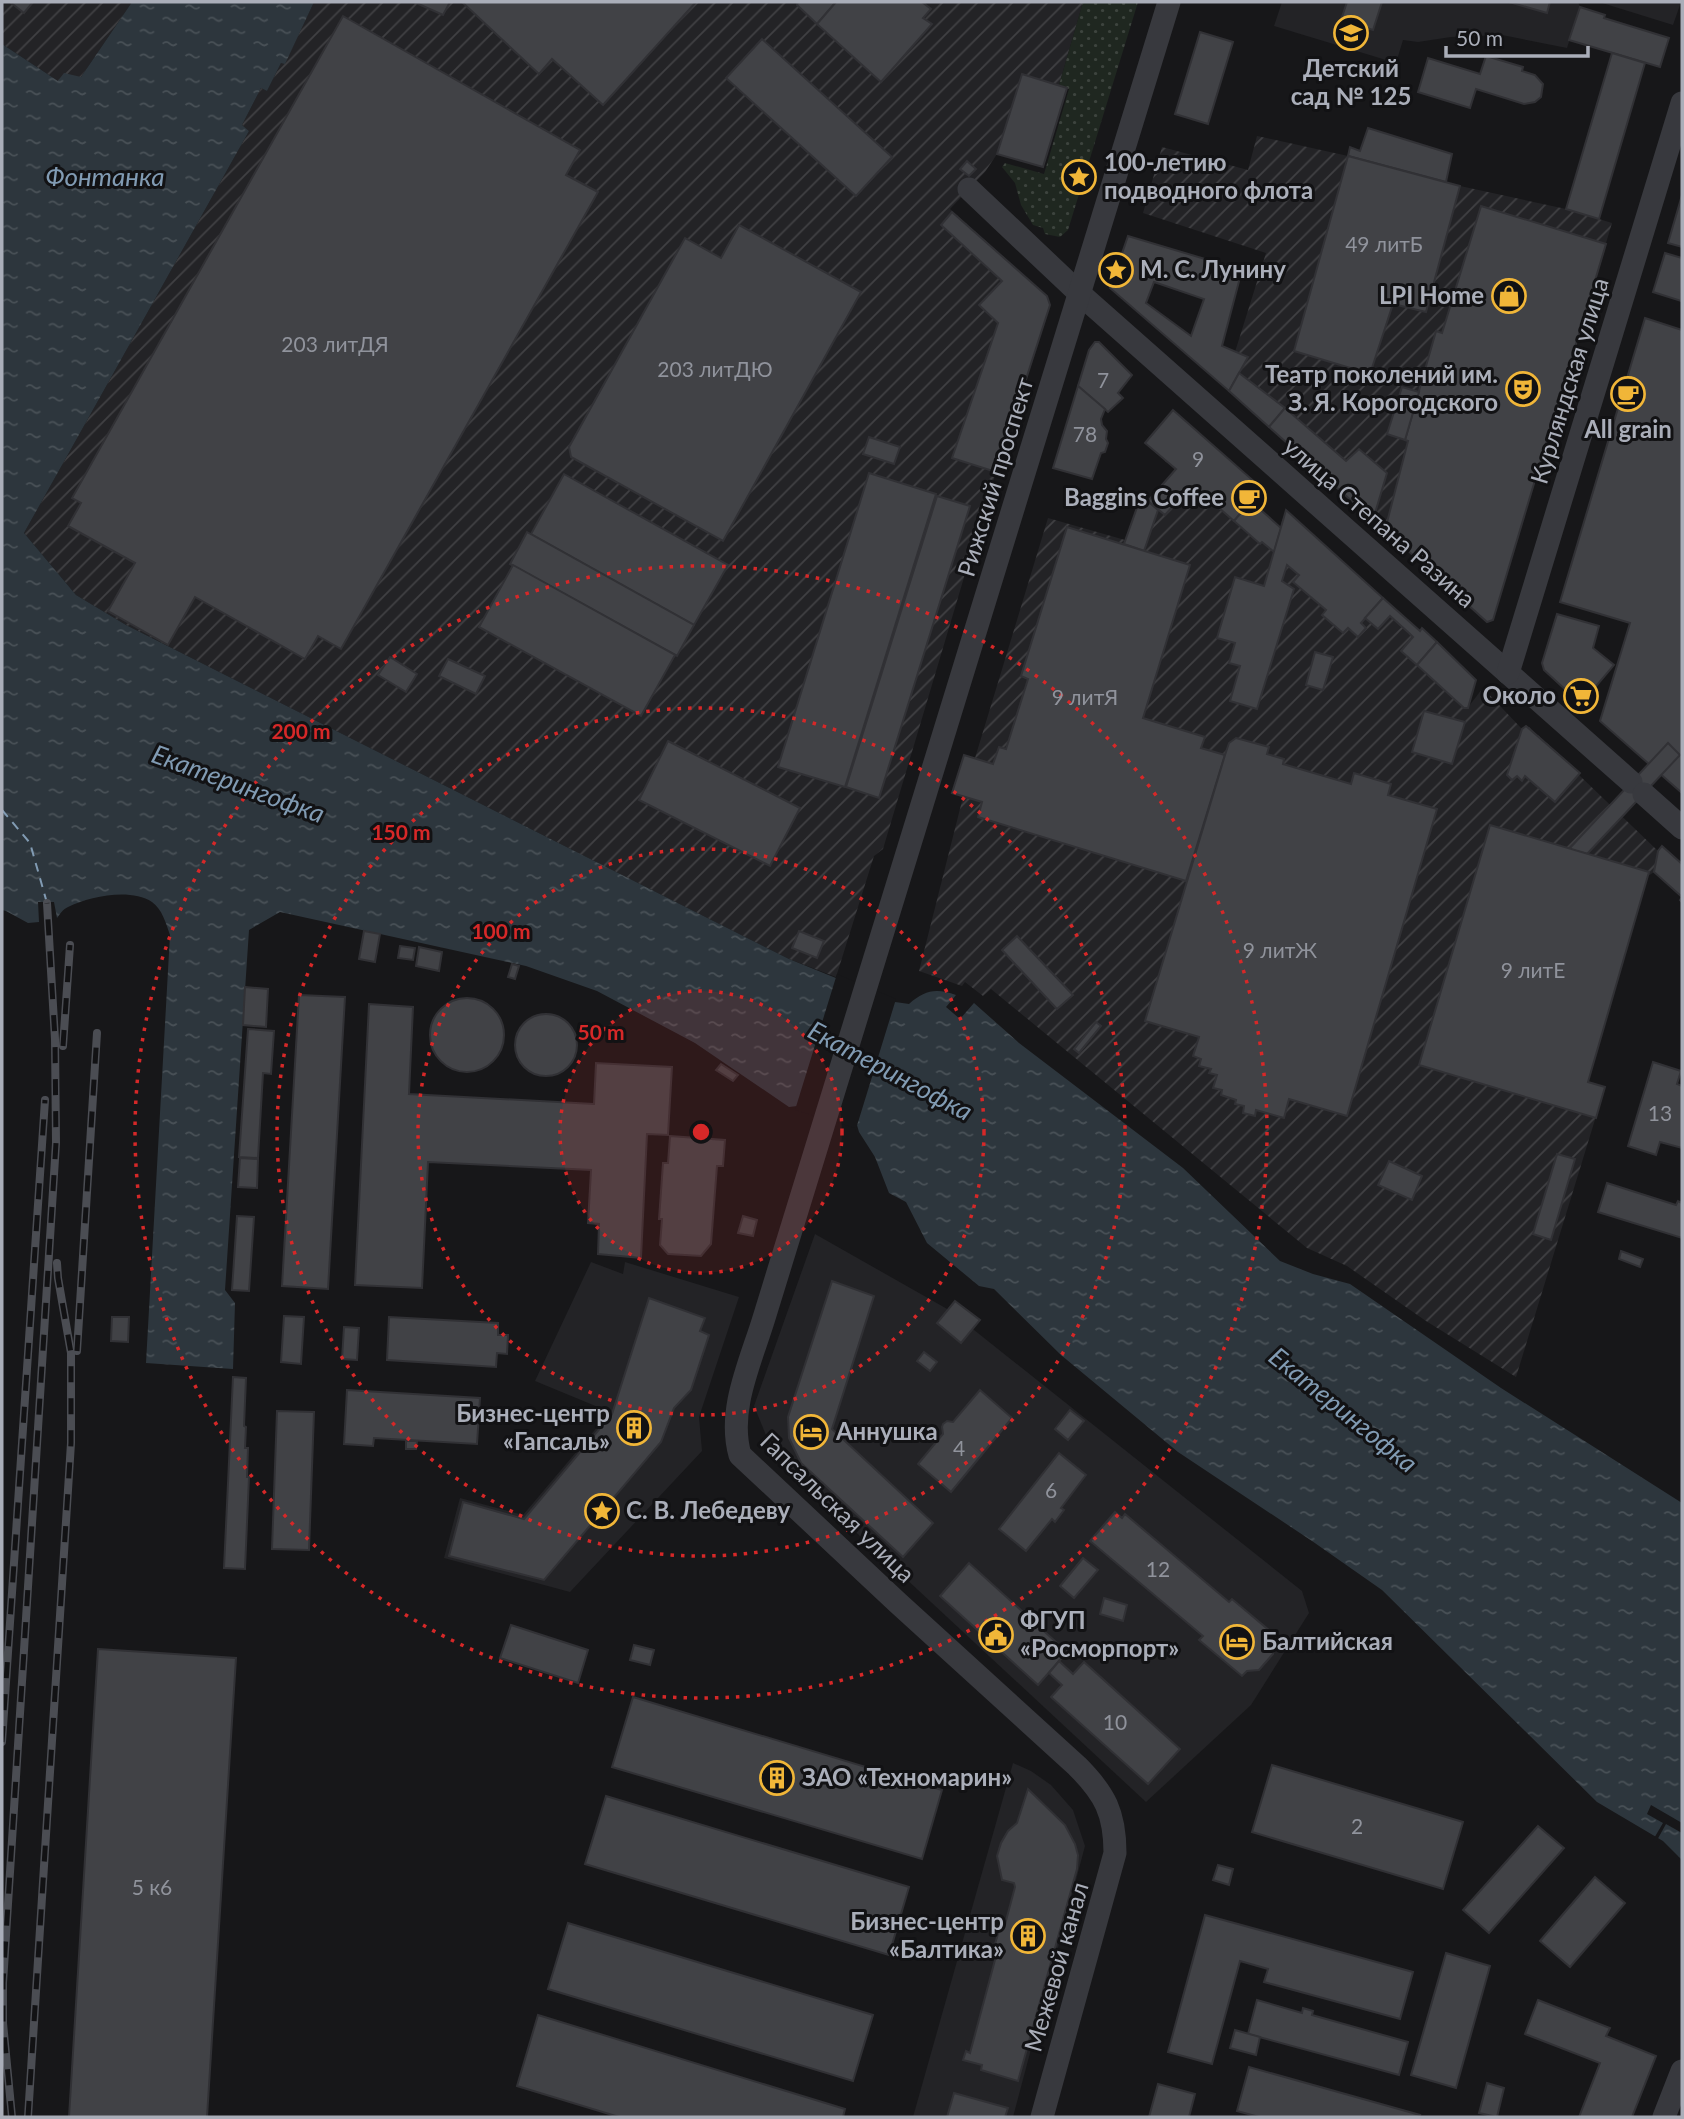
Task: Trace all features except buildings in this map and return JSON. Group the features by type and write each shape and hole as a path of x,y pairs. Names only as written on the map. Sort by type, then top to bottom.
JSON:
{"street":[{"name":"Рижский проспект","path":"817,1147 1169,2"},
{"name":"Курляндская улица","path":"1508,673 1682,103"},
{"name":"улица Степана Разина","path":"969,189 1079,293 1682,828"},
{"name":"Гапсальская улица","path":"817,1147 738,1405 735,1439 740,1455 1077,1766 1094,1783 1104,1799 1115,1829"},
{"name":"Межевой канал","path":"1042,2117 1111,1875 1115,1829"},
{"path":"1664,2117 1682,2071"}],"shaded area":[{"path":"2,2 132,2 81,77 58,81 2,44"},
{"path":"314,2 1083,2 1059,85 1067,88 1043,167 997,154 985,172 950,209 1047,296 1050,305 988,497 883,849 874,856 836,977 789,959 126,625 76,595 24,533 249,131 242,125 261,88 267,91 281,63 285,63"},
{"path":"1083,2 1138,2 1068,230 1060,237 1045,234 1043,228 1033,225 1021,205 1015,183 1002,167 1005,163 1044,174 1069,89 1059,85"},
{"path":"1282,2 1578,2 1580,7 1567,48 1502,35 1451,37 1418,42 1403,40 1396,63 1274,26"},
{"path":"1599,2 1681,2 1673,25"},
{"path":"1257,136 1566,209 1612,223 1493,620 1487,622 1229,391 1247,357 1235,352 1266,253 1143,213 1162,147 1248,170"},
{"path":"1173,410 1257,484 1249,494 1254,498 1252,501 1280,527 1286,510 1419,630 1422,628 1476,680 1469,706 1483,688 1521,728 1529,727 1580,773 1579,775 1659,852 1654,872 1648,876 1588,1081 1605,1087 1516,1377 1426,1321 1347,1266 1307,1248 991,989 983,996 965,982 962,986 919,971 963,797 952,793 964,755 975,758 1048,518 1125,540 1140,499 1149,503 1175,470 1145,443"},
{"path":"815,1234 949,1310 1302,1591 1309,1613 1251,1705 1146,1802 775,1457 754,1406"},
{"path":"591,1262 623,1274 625,1262 739,1297 699,1417 702,1451 570,1592 444,1558 460,1498 523,1515 610,1412 535,1381"},
{"path":"1013,1763 1051,1785 1073,1810 1085,1846 1013,2117 913,2117"}],"water":[{"path":"132,2 314,2 285,64 281,63 267,91 261,88 242,125 249,131 24,533 76,595 126,625 789,959 895,1002 909,1004 931,992 942,991 956,995 946,1007 960,1019 974,1003 1019,1043 1183,1168 1280,1261 1350,1284 1501,1388 1682,1503 1682,1860 1663,1841 1597,1802 1382,1590 1178,1452 1061,1355 994,1289 979,1286 927,1243 906,1202 889,1193 875,1157 857,1125 797,1106 789,1107 695,1043 597,991 526,966 280,912 249,930 225,1290 235,1303 233,1369 146,1363 170,935 158,908 152,902 133,895 110,895 77,903 66,908 57,918 54,902 38,902 39,922 28,923 2,910 2,44 58,81 64,73 81,77"}],"pier":[{"path":"837,974 896,999 855,1132 855,1128 795,1110"},
{"path":"1651,1805 1682,1823 1682,1833 1666,1824 1656,1842 1653,1840 1663,1823 1647,1814"}],"ferry route":[{"path":"2,810 30,843 47,903"}],"railway":[{"path":"12,2117 3,2023 3,1983 56,1143 55,1039 47,903"},
{"path":"63,1046 70,945"},
{"path":"77,1351 97,1033"},
{"path":"2,1742 45,1100"},
{"path":"28,2117 71,1443 71,1353 57,1263"}],"place":[{"name":"Детский сад № 125","path":"1351,33"},
{"name":"100-летию подводного флота","path":"1079,177"},
{"name":"М. С. Лунину","path":"1116,270"},
{"name":"LPI Home","path":"1509,296"},
{"name":"Театр поколений им. З. Я. Корогодского","path":"1523,389"},
{"name":"All grain","path":"1628,394"},
{"name":"Baggins Coffee","path":"1249,498"},
{"name":"Около","path":"1581,696"},
{"name":"Бизнес-центр «Гапсаль»","path":"634,1428"},
{"name":"Аннушка","path":"811,1432"},
{"name":"С. В. Лебедеву","path":"602,1511"},
{"name":"ФГУП «Росморпорт»","path":"996,1635"},
{"name":"Балтийская","path":"1237,1642"},
{"name":"ЗАО «Техномарин»","path":"777,1778"},
{"name":"Бизнес-центр «Балтика»","path":"1028,1936"}],"water label":[{"name":"Фонтанка","path":"105,177"},
{"name":"Екатерингофка","path":"238,784"},
{"name":"Екатерингофка","path":"890,1071"},
{"name":"Екатерингофка","path":"1343,1410"}]}
